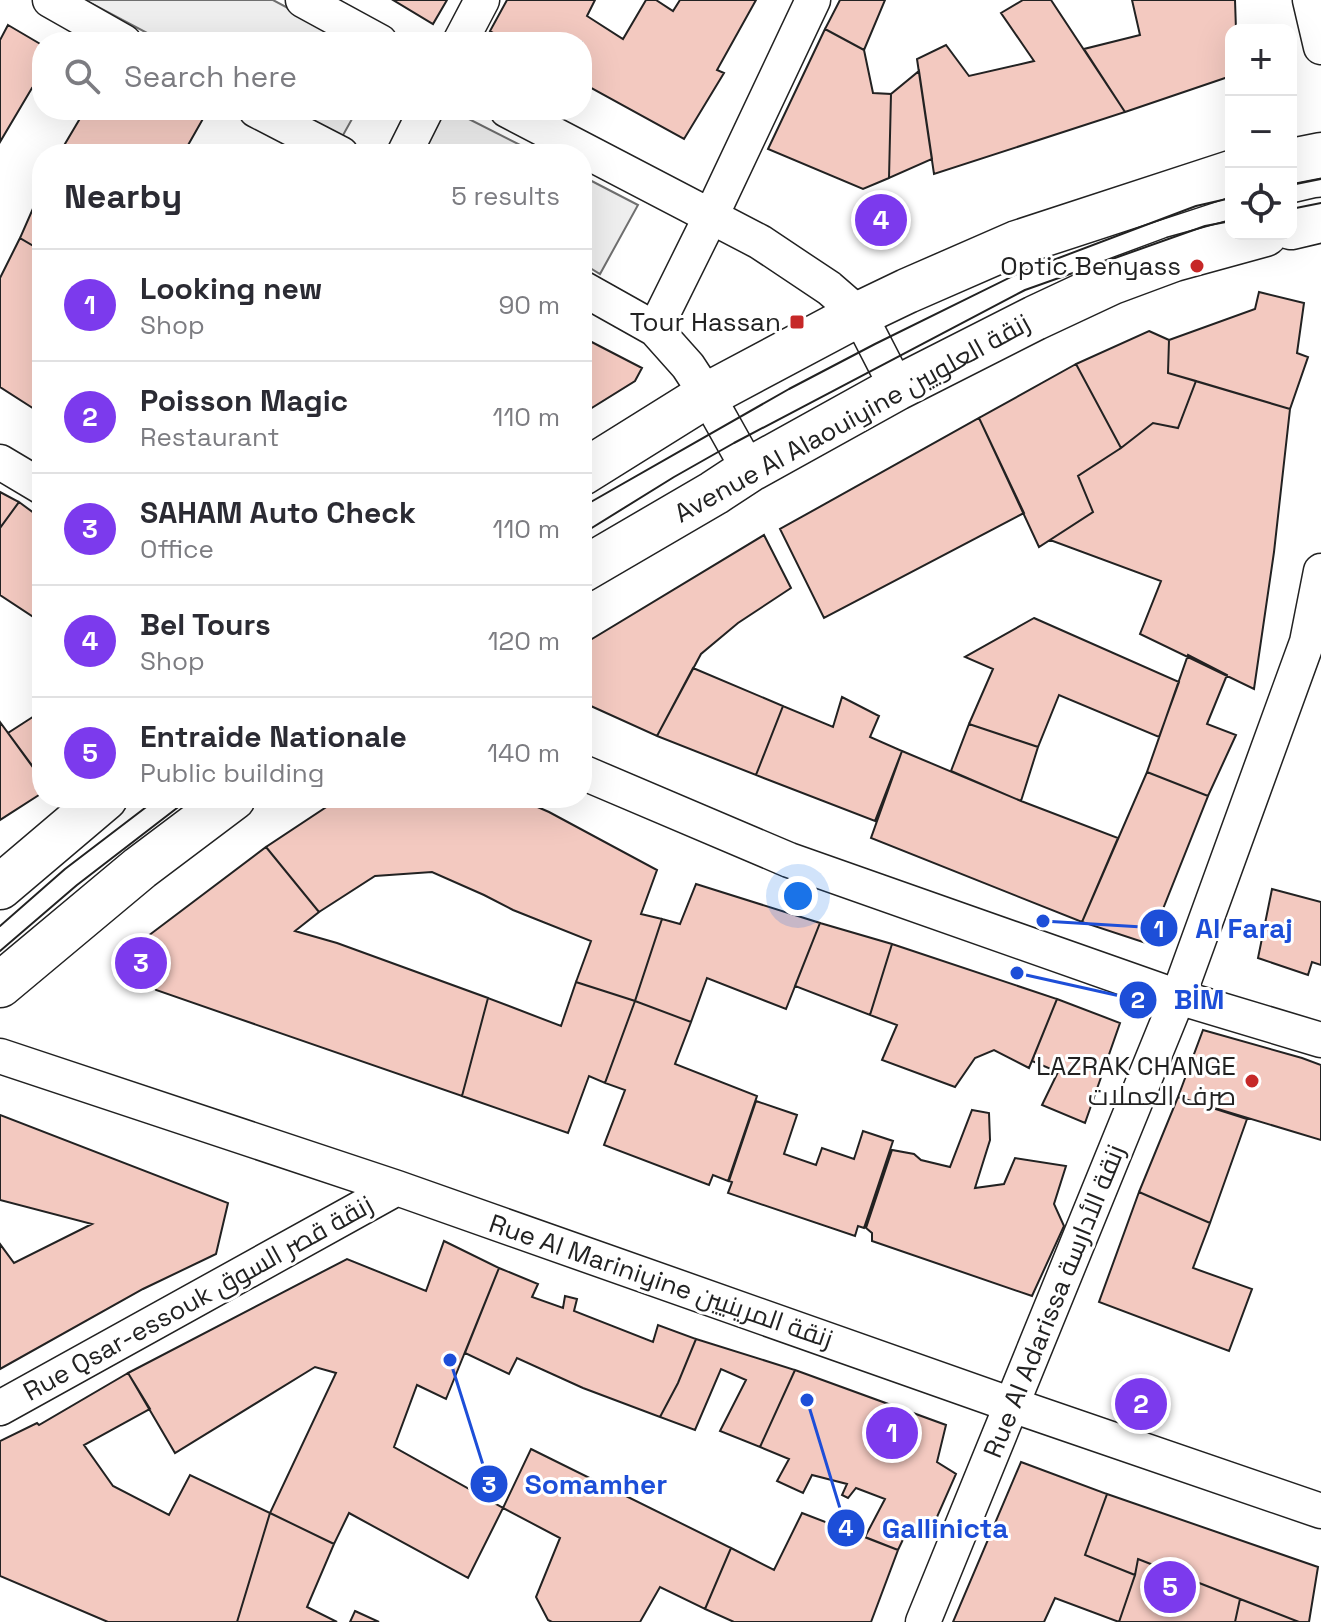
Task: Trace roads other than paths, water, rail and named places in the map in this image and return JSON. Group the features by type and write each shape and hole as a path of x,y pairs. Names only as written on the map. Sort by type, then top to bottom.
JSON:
{"main road":[{"path":"1297,160 1321,155"},
{"path":"592,467 707,395 859,314 1017,243 1225,175"},
{"path":"1297,226 1321,220"},
{"name":"Avenue Al Alaouiyine زنقة العلويين","path":"592,564 749,470 897,388 1035,318 1112,282 1174,259 1243,240"},
{"path":"0,887 93,808"},
{"path":"0,985 140,868 220,808"}],"street":[{"path":"50,0 106,32"},
{"path":"303,0 362,32"},
{"path":"465,32 482,0"},
{"path":"655,329 813,0"},
{"path":"1310,0 1321,47"},
{"path":"275,120 322,144"},
{"path":"409,144 421,120"},
{"path":"526,120 572,144"},
{"path":"592,154 760,242 829,288 859,314 897,388"},
{"path":"592,294 655,329 688,366 749,470"},
{"path":"0,462 32,481"},
{"name":"Rue Al Adarissa زنقة الأدارسة","path":"923,1622 1178,997 1307,642 1321,571"},
{"path":"592,776 789,860 1178,997 1321,1040"},
{"name":"Rue Al Mariniyine زنقة المرينيين","path":"0,1056 397,1188 1321,1511"},
{"name":"Rue Qsar-essouk زنقة قصر السوق","path":"0,1408 397,1188"}],"tram line":[{"path":"1297,184 1321,179"},
{"path":"592,501 789,389 1019,273 1196,206 1225,199"},
{"path":"1297,208 1321,203"},
{"path":"592,528 734,443 1025,290 1205,226 1225,222"},
{"path":"0,926 65,869 145,808"},
{"path":"0,951 77,885 177,808"}],"place":[{"name":"Bel Tours","path":"881,220"},
{"name":"Optic Benyass","path":"1197,266"},
{"name":"Tour Hassan","path":"797,322"},
{"name":"Al Faraj","path":"1043,921"},
{"name":"SAHAM Auto Check","path":"141,963"},
{"name":"BİM","path":"1017,973"},
{"name":"LAZRAK CHANGE صرف العملات","path":"1252,1081"},
{"name":"Somamher","path":"450,1360"},
{"name":"Gallinicta","path":"807,1400"},
{"name":"Poisson Magic","path":"1141,1404"},
{"name":"Looking new","path":"892,1433"},
{"name":"Entraide Nationale","path":"1170,1587"}]}
